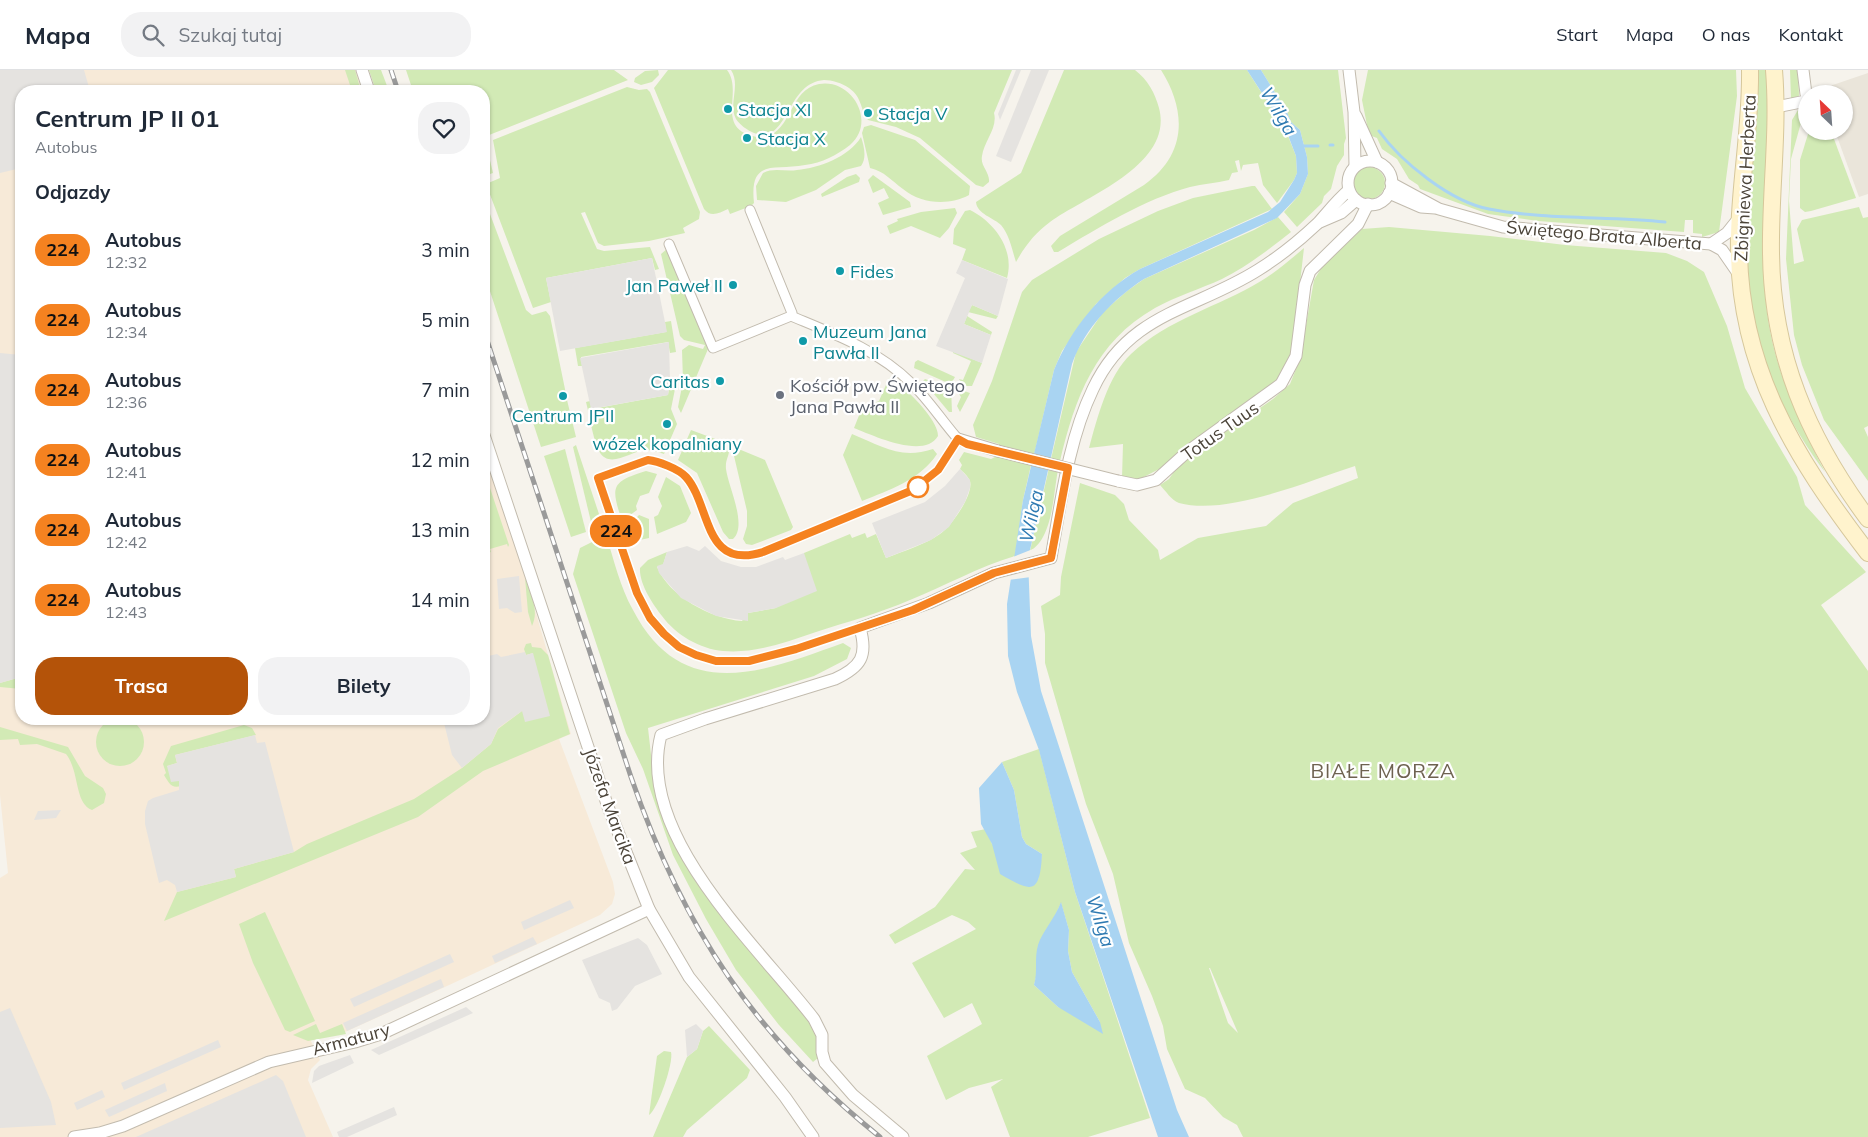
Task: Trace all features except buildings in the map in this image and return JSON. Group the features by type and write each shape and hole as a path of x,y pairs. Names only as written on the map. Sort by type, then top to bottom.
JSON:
{"main road":[{"name":"Zbigniewa Herberta","path":"1750,70 1750,106 1740,216 1740,277 1751,342 1774,408 1811,475 1866,546"},
{"name":"Zbigniewa Herberta","path":"1774,70 1776,107 1771,253 1779,332 1793,384 1812,431 1835,473 1868,519"}],"street":[{"path":"362,70 367,85"},
{"path":"1348,70 1354,112 1356,166"},
{"path":"1803,70 1805,85"},
{"path":"1776,107 1798,103"},
{"path":"1354,112 1377,162 1388,171 1390,188 1380,202 1368,204 1356,200 1349,190 1348,177 1356,166 1366,161 1377,162"},
{"name":"Świętego Brata Alberta","path":"1390,188 1439,208 1482,222 1519,230 1711,244 1722,250 1730,258 1740,277"},
{"path":"903,1137 853,1095 825,1063 822,1052 822,1035 814,1018 718,903 697,874 672,825 661,796 657,779 657,759 661,735 846,674 855,667 862,655 864,644 860,628 929,603 1005,569 1051,558 1070,457 1081,418 1092,389 1114,356 1130,339 1152,321 1259,270 1318,222 1349,190"},
{"path":"1318,222 1341,213 1356,200"},
{"name":"Totus Tuus","path":"958,439 967,444 998,450 1118,481 1137,484 1156,480 1187,452 1282,384 1296,356 1305,285 1310,271 1358,224 1368,204"},
{"path":"750,210 792,313 791,316"},
{"name":"Świętego Brata Alberta","path":"1711,244 1727,233 1740,216"},
{"path":"668,244 713,348 791,316 859,345 892,366 923,395 958,439"},
{"name":"Józefa Marcika","path":"490,453 608,807 649,909 689,977 804,1122 813,1137"},
{"name":"Armatury","path":"74,1137 100,1133 122,1126 269,1062 381,1034 649,909"}],"shaded area":[{"path":"0,70 356,70 361,85 15,85 15,725 490,725 490,471 526,579 571,734 559,739 613,882 615,894 612,904 600,915 345,1032 310,1039 320,1060 311,1069 308,1080 333,1137 0,1137 0,878 8,873 0,795"},
{"path":"0,70 84,70 88,85 15,85 15,169 0,173"},
{"path":"1016,70 1021,70 1000,120 998,114"},
{"path":"1031,70 1049,70 1011,162 996,156"},
{"path":"1868,73 1868,194 1859,197 1838,140 1853,140 1853,85 1833,85"},
{"path":"652,258 667,332 560,351 546,278"},
{"path":"962,260 1008,279 998,316 972,305 964,324 991,335 982,363 936,346 965,278 956,273"},
{"path":"669,342 670,380 668,395 591,409 580,358"},
{"path":"0,353 15,354 15,679 0,683"},
{"path":"960,469 970,480 970,488 965,502 949,527 931,540 886,558 872,523 925,502 945,486"},
{"path":"687,546 699,551 705,546 721,561 741,567 756,567 783,557 785,560 804,553 817,591 776,608 748,613 748,621 716,616 681,598 659,573 657,566 663,564 667,552"},
{"path":"519,576 522,612 515,613 507,608 499,609 497,579"},
{"path":"525,652 526,655 533,653 550,716 525,722 522,711 498,728 491,744 462,768 452,755 444,725 490,725 490,656 497,654 501,657"},
{"path":"255,735 257,743 265,742 294,852 234,869 236,877 177,892 175,885 167,880 159,883 145,824 145,811 148,801 179,790 179,781 171,782 167,766 177,763 175,755"},
{"path":"61,810 56,818 34,820 38,811"},
{"path":"570,900 574,908 524,930 521,922"},
{"path":"533,937 537,944 495,963 492,956"},
{"path":"638,938 647,945 662,974 635,986 617,1009 612,1011 610,1003 599,998 582,960"},
{"path":"450,954 454,962 354,1007 350,999"},
{"path":"441,979 444,987 347,1031 343,1023"},
{"path":"466,1007 473,1013 379,1055 371,1050"},
{"path":"10,1008 51,1102 56,1125 0,1128 0,1012"},
{"path":"696,1024 703,1031 697,1049 687,1057 685,1030"},
{"path":"218,1040 221,1047 124,1090 121,1083"},
{"path":"350,1055 354,1063 312,1083 314,1071 319,1066"},
{"path":"276,1075 283,1081 306,1137 136,1137"},
{"path":"165,1083 167,1091 109,1117 105,1110"},
{"path":"102,1090 105,1097 77,1110 74,1103"},
{"path":"394,1107 397,1115 347,1137 339,1137 337,1132"}],"green space":[{"path":"345,70 355,70 359,85 350,85"},
{"path":"369,70 381,70 387,85 374,85"},
{"path":"406,70 614,70 628,80 490,135 490,85 411,85"},
{"path":"658,70 659,75 652,82 641,85 634,82 635,78 645,71"},
{"path":"668,70 727,70 732,79 733,120 738,128 748,135 764,138 773,134 781,127 796,102 809,88 819,84 831,84 842,88 857,104 861,114 858,136 850,145 829,158 811,164 766,169 760,172 756,178 754,203 751,206 730,214 728,209 715,214 709,213 704,209 654,88"},
{"path":"731,70 1012,70 994,113 994,124 983,150 982,163 989,182 983,187 976,185 920,138 896,127 868,120 854,92 834,81 824,80 811,84 802,91 774,131 765,135 754,133 736,119 733,107 735,82"},
{"path":"1064,70 1135,70 1147,82 1155,97 1159,108 1160,128 1153,146 1141,162 1124,177 1045,226 1031,240 1016,262 1009,238 1004,229 998,222 979,210 976,202 1021,173"},
{"path":"1161,70 1247,70 1286,131 1296,156 1297,173 1294,180 1277,203 1263,185 1258,163 1243,165 1241,171 1239,160 1235,161 1238,172 1232,173 1229,180 1173,192 1122,215 1058,252 1054,252 1051,246 1060,236 1144,185 1158,173 1168,160 1175,146 1178,132 1178,116 1175,101"},
{"path":"1261,70 1338,70 1346,138 1344,155 1337,166 1331,189 1324,196 1322,203 1297,227 1284,212 1300,194 1308,174 1307,157 1300,130 1291,122 1287,112"},
{"path":"1368,70 1736,70 1737,96 1719,232 1702,237 1702,234 1693,233 1693,220 1685,220 1684,232 1538,221 1488,214 1420,189 1418,185 1409,179 1397,159 1382,149 1377,138 1369,135 1362,100"},
{"path":"1758,70 1767,70 1764,252 1770,333 1789,395 1825,472 1794,426 1776,390 1762,355 1754,324 1747,253 1747,206 1758,89"},
{"path":"1790,70 1798,70 1798,96 1791,99"},
{"path":"627,87 639,90 647,89 650,92 700,212 699,219 683,228 685,233 649,241 604,246 598,243 585,212 581,213 597,249 604,251 650,247 659,269 655,270 652,258 546,278 551,302 533,308 490,195 490,182 500,178 493,140"},
{"path":"1798,110 1798,134 1791,159 1789,201 1794,264 1804,261 1797,229 1802,220 1859,207 1863,218 1868,217 1868,426 1864,428 1868,437 1868,481 1824,420 1802,365 1794,335 1786,259 1792,120"},
{"path":"871,125 915,140 970,186 969,195 961,199 944,202 918,198 884,174 870,168 862,133 864,127"},
{"path":"861,137 864,156 861,166 845,170 816,190 786,202 757,200 756,186 763,173 771,170 806,169 824,164 841,156 856,144"},
{"path":"1806,140 1834,140 1856,198 1805,212 1800,208 1800,160"},
{"path":"490,160 493,173 490,174"},
{"path":"1369,167 1375,168 1380,172 1384,177 1384,189 1380,194 1375,198 1369,199 1363,198 1358,194 1354,189 1353,183 1354,177 1358,172 1363,168"},
{"path":"856,174 860,178 859,182 822,197 821,194 847,177"},
{"path":"873,175 910,202 911,207 883,215 878,203 889,198 884,188 873,193 868,180"},
{"path":"1255,186 1272,209 1140,269 1125,278 1096,304 1062,351 1054,370 1034,455 999,446 999,444 976,437 973,425 992,381 1022,292 1032,280 1099,239 1158,211 1193,198"},
{"path":"955,208 957,213 949,228 940,238 911,226 890,234 887,226 898,221 897,219 921,212"},
{"path":"970,210 987,222 1001,238 1008,257 1007,278 962,260 966,249 953,244 954,229 965,211"},
{"path":"490,214 526,310 532,315 546,311 550,316 566,394 561,395 562,401 567,400 576,437 541,447 490,291"},
{"path":"1278,217 1291,232 1266,251 1241,269 1222,279 1155,308 1134,322 1117,337 1091,374 1081,394 1060,461 1051,459 1076,352 1103,312 1144,279 1254,230"},
{"path":"1389,227 1666,253 1687,261 1704,272 1727,326 1745,388 1797,477 1805,505 1866,572 1821,605 1868,671 1868,1137 1243,1137 1237,1125 1223,1117 1205,1098 1185,1089 1167,1049 1163,1026 1152,996 1129,943 1113,874 1086,804 1045,663 1045,634 1041,606 1060,595 1061,577 1080,483 1115,495 1124,504 1129,520 1158,550 1160,560 1198,538 1266,526 1293,503 1358,478 1355,466 1268,495 1221,505 1199,506 1176,502 1160,485 1169,479 1180,463 1273,399 1290,384 1300,359 1314,280 1322,267 1362,229","holes":["1210,968 1238,1033 1228,1023"]},
{"path":"1304,248 1293,344 1285,372 1274,386 1165,466 1138,480 1122,478 1123,444 1089,448 1104,398 1116,373 1131,354 1145,342 1177,322 1261,281 1278,270"},
{"path":"667,249 708,349 681,413 678,407 683,381 682,350 689,345 703,349 705,345 684,340 680,336 661,254"},
{"path":"972,305 998,316 996,319 968,312"},
{"path":"967,316 992,332 991,335 964,324"},
{"path":"671,321 676,352 670,353 668,342 581,357 582,366 578,366 575,348 666,332 665,322"},
{"path":"953,351 982,363 972,386 963,386 959,379 963,380 971,361 953,353"},
{"path":"918,360 955,377 952,382 948,383 914,368 915,362"},
{"path":"889,378 903,387 933,421 938,436 931,443 921,446 898,444 854,428 862,408 879,401"},
{"path":"925,379 951,388 952,412 949,412 923,381"},
{"path":"670,383 676,384 671,409 677,424 664,454 645,450 614,459 608,459 603,456 595,439 586,402 590,401 592,409 668,395"},
{"path":"958,389 970,393 960,412 957,406 961,397 957,391"},
{"path":"691,430 726,443 729,447 726,469 739,525 733,539 729,539 723,532 697,473 678,460"},
{"path":"852,434 891,450 911,453 933,449 937,454 922,471 913,477 862,501 843,455"},
{"path":"576,445 603,526 593,530 573,447"},
{"path":"565,449 586,532 571,537 544,456"},
{"path":"741,450 765,460 793,527 791,530 752,545 746,544 743,539 747,526 747,511 734,456 736,451"},
{"path":"964,452 991,459 997,456 1031,465 1023,500 1015,556 887,609 782,643 747,651 714,650 689,640 668,623 647,594 640,574 640,568 648,560 667,552 663,565 657,567 671,587 692,604 705,611 717,616 742,621 748,613 776,608 804,553 850,534 852,538 865,533 867,538 876,534 886,558 914,548 945,530 961,510 969,494 970,487 969,479 960,469 962,465 959,460"},
{"path":"1049,468 1058,470 1051,515 1048,526 1038,545 1030,551"},
{"path":"646,471 657,474 649,493 640,496 636,506 637,510 622,521 616,500 616,487 626,479"},
{"path":"666,477 680,486 691,513 686,522 657,534 654,517 658,515 662,506 658,497"},
{"path":"490,488 509,545 508,547 507,544 490,549"},
{"path":"639,515 649,519 649,538 640,540 633,538 625,530"},
{"path":"606,535 621,583 633,610 653,640 676,660 701,670 728,673 755,670 784,663 843,643 851,648 847,659 814,676 648,728 653,772 681,852 807,1014 817,1037 818,1058 813,1062 779,1025 736,970 706,919 673,855 643,769 626,733 573,574 580,548"},
{"path":"525,578 535,608 532,626 528,612"},
{"path":"531,643 532,647 541,648 548,655 570,734 483,771 418,817 164,921 177,892 236,877 234,869 294,852 307,844 414,799 462,768 491,744 498,729 522,711 533,653 526,655 524,649 526,644"},
{"path":"15,679 15,688 0,687 0,683"},
{"path":"103,725 137,725 143,737 142,751 137,759 129,764 120,766 111,764 103,759 98,751 96,742 98,733"},
{"path":"244,725 252,728 256,735 175,755 177,763 167,766 181,786 175,787 169,783 164,775 166,773 163,764 171,746"},
{"path":"0,727 68,747 85,776 103,788 106,794 104,803 92,810 82,801 73,769 66,754 37,744 20,745 18,739 0,740"},
{"path":"1039,749 1075,892 1150,1118 1088,1137 1010,1137 991,1087 1003,1079 969,1088 946,1100 927,1056 982,1024 972,1003 944,1018 912,963 976,929 968,922 952,915 895,944 889,935 935,907 965,869 975,870 960,853 977,847 971,832 986,829 992,844 1038,880 1042,854 1026,844 1022,837 1014,790 1002,762","holes":["1061,903 1069,930 1068,951 1072,972 1100,1022 1058,1007 1034,985 1049,928"]},
{"path":"265,912 315,1021 290,1032 285,1030 253,963 239,924"},
{"path":"316,1024 320,1033 342,1024 346,1034 308,1041 293,1035"},
{"path":"709,1026 750,1070 747,1078 687,1130 683,1137 653,1137 687,1057 697,1049 703,1031"},
{"path":"664,1051 671,1052 668,1075 657,1104 649,1115 657,1056"}],"water":[{"name":"Wilga","path":"1247,70 1261,70 1287,112 1291,122 1300,130 1307,157 1308,174 1300,194 1277,218 1144,279 1111,305 1092,327 1084,338 1072,364 1028,559 1031,636 1041,691 1177,1110 1189,1137 1158,1137 1075,892 1039,750 1017,692 1008,656 1007,604 1023,500 1054,370 1078,326 1112,288 1126,278 1140,269 1268,212 1280,202 1294,180 1297,173 1296,156 1286,130"},
{"path":"1002,762 1014,790 1022,837 1026,844 1042,854 1039,877 1036,884 1032,886 1026,887 1000,874 992,844 981,824 979,788"},
{"path":"1061,902 1069,930 1068,951 1072,972 1100,1022 1103,1034 1058,1007 1034,985 1038,945"}],"pier":[{"path":"1033,549 1031,577 1008,580 1013,557"}],"waterway":[{"path":"1379,131 1400,155 1428,179 1474,205 1533,215 1665,222"},
{"path":"1301,146 1318,146"}],"railway":[{"path":"391,70 396,85"},
{"path":"490,349 631,777 674,883 700,931 728,976 760,1019 796,1060 836,1099 880,1137"}],"bus line":[{"name":"224","path":"958,439 967,444 1068,468 1051,558 994,573 913,610 860,628 766,658 739,662 708,659 679,647 650,618 637,593 598,478 648,460 681,473 689,481 713,536 722,547 733,553 749,556 763,552 913,490 938,470 952,452 958,439"}],"place":[{"name":"Stacja XI","path":"728,109"},
{"name":"Stacja V","path":"868,113"},
{"name":"Stacja X","path":"747,138"},
{"name":"Fides","path":"840,271"},
{"name":"Jan Paweł II","path":"733,285"},
{"name":"Muzeum Jana Pawła II","path":"803,341"},
{"name":"Caritas","path":"720,381"},
{"name":"Kościół pw. Świętego Jana Pawła II","path":"780,395"},
{"name":"Centrum JPII","path":"563,396"},
{"name":"wózek kopalniany","path":"667,424"}],"district":[{"name":"BIAŁE MORZA","path":"1383,770"}]}
